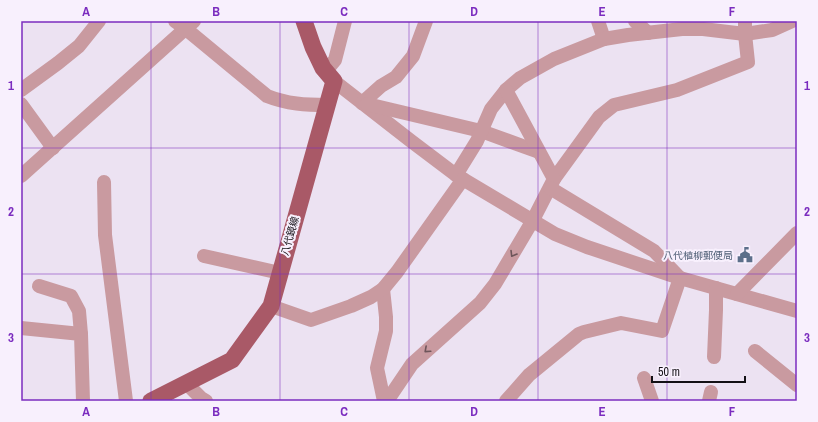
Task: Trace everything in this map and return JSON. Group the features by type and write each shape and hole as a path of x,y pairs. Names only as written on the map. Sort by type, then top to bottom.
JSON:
{"main road":[{"path":"304,21 313,47 323,68 334,81"},
{"name":"八代鏡線","path":"151,401 232,360 271,306 334,81"}],"street":[{"path":"21,90 79,46 99,21"},
{"path":"323,68 330,66 335,60 345,21"},
{"path":"362,103 381,86 396,77 413,56 426,21"},
{"path":"598,21 604,39"},
{"path":"635,21 648,33"},
{"path":"271,306 311,320 351,306 371,297 383,288 397,272 460,177 491,109 506,90 520,78 554,59 604,39 628,35 682,29 745,27 772,30 792,21"},
{"path":"21,176 53,148 185,24 267,96 281,101 310,105 328,105"},
{"path":"387,401 412,364 480,303 495,284 533,220 552,184 599,117 614,105 678,90 748,62 745,27"},
{"path":"334,81 460,177 555,234 587,248 680,278 797,311"},
{"path":"506,90 539,152 552,184 654,251 680,278"},
{"path":"362,103 481,131 539,152"},
{"path":"21,104 53,148"},
{"path":"104,182 105,235 126,401"},
{"path":"737,294 797,233"},
{"path":"204,256 280,273"},
{"path":"506,401 529,375 579,334 621,323 662,331 680,278"},
{"path":"39,286 71,296 79,311 83,401"},
{"path":"383,288 386,331 377,368 384,401"},
{"path":"714,357 716,288"},
{"path":"21,328 81,334"},
{"path":"755,351 797,384"},
{"path":"644,378 652,401"},
{"path":"186,383 206,401"}],"place":[{"name":"八代植柳郵便局","path":"745,255"}]}
